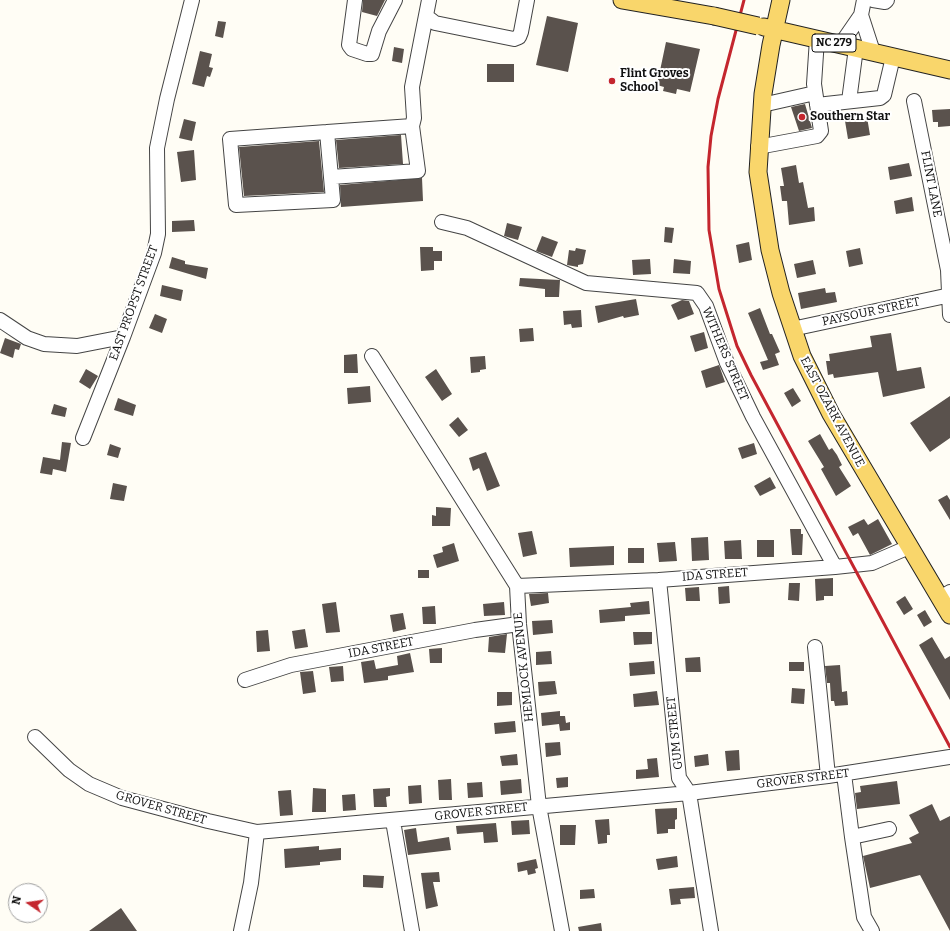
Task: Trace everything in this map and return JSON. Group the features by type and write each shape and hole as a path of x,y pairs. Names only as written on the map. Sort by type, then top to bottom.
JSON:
{"main road":[{"name":"NC 279","path":"622,0 686,6 714,16 950,70"},
{"name":"EAST OZARK AVENUE","path":"781,0 766,27 758,147 758,172 770,250 792,328 802,356 831,414 909,548 945,595 950,616"}],"street":[{"name":"EAST PROPST STREET","path":"83,438 123,337 156,246 158,234 157,148 167,99 192,0"},
{"path":"355,0 349,45 352,50 372,54 379,31 395,0"},
{"path":"331,177 418,170 412,126 414,118 412,88 429,0"},
{"path":"426,16 435,23 514,39 519,37 521,32 527,0"},
{"path":"849,101 848,46 861,15 864,0"},
{"path":"873,0 885,2 887,0"},
{"path":"861,15 873,52"},
{"path":"758,147 817,136 821,132 816,99 817,39"},
{"path":"762,105 816,99 849,101 880,98 884,95 893,57"},
{"name":"FLINT LANE","path":"914,101 948,270 950,315"},
{"path":"327,132 333,200 236,205 230,139 327,132 412,126"},
{"name":"WITHERS STREET","path":"442,222 467,228 586,283 697,293 706,306 727,364 753,417 835,567"},
{"name":"PAYSOUR STREET","path":"792,328 949,295"},
{"path":"0,320 27,338 44,344 77,346 123,337"},
{"name":"HEMLOCK AVENUE","path":"372,356 517,586 519,624 539,806 562,931"},
{"name":"IDA STREET","path":"517,586 659,580 835,567 872,563 909,548"},
{"name":"GUM STREET","path":"659,580 679,778 689,793 711,931"},
{"name":"IDA STREET","path":"245,680 291,665 475,630 519,624"},
{"path":"816,647 828,776"},
{"name":"GROVER STREET","path":"34,737 69,770 89,784 122,798 208,821 258,832 393,821 689,793 844,774 950,757"},
{"path":"844,774 864,917 872,931"},
{"path":"393,821 412,931"},
{"path":"852,837 889,829"},
{"path":"242,931 251,883 258,832"}],"building":[{"path":"363,0 385,0 377,16 362,12"},
{"path":"547,16 578,23 568,72 536,65"},
{"path":"218,21 226,22 223,38 215,36"},
{"path":"666,42 700,49 690,92 677,89 676,94 663,91 664,87 657,85"},
{"path":"394,47 404,49 402,63 392,61"},
{"path":"200,51 212,54 209,67 213,68 210,77 207,76 204,87 192,84"},
{"path":"487,64 514,64 514,82 487,82"},
{"name":"Southern Star","path":"805,104 812,128 799,131 791,107"},
{"path":"950,109 950,126 938,127 938,122 933,122 932,110"},
{"path":"867,117 870,135 848,139 845,121"},
{"path":"184,119 196,122 192,141 179,138"},
{"path":"401,135 403,164 339,168 336,140"},
{"path":"319,141 324,192 244,196 239,147"},
{"path":"194,150 196,180 181,182 177,152"},
{"path":"909,163 912,176 890,180 888,167"},
{"path":"796,165 799,183 803,182 808,208 814,207 815,221 789,225 787,201 782,201 780,186 784,186 781,168"},
{"path":"422,178 423,201 341,207 340,185"},
{"path":"912,197 914,211 896,214 894,201"},
{"path":"194,220 195,231 172,232 172,221"},
{"path":"507,223 522,227 518,240 504,236"},
{"path":"665,227 674,228 672,243 664,242"},
{"path":"542,236 558,242 552,257 536,251"},
{"path":"749,242 752,260 739,263 736,245"},
{"path":"420,247 433,247 433,251 442,251 442,261 434,261 434,270 421,271"},
{"path":"576,248 586,250 583,264 578,265 578,267 567,265 569,250 575,251"},
{"path":"860,248 863,264 849,267 846,251"},
{"path":"172,257 185,261 185,264 208,268 206,279 169,268"},
{"path":"650,259 651,274 633,275 632,260"},
{"path":"674,259 691,261 690,274 673,273"},
{"path":"813,260 816,274 797,278 794,264"},
{"path":"520,278 560,280 559,297 545,297 545,289 519,286"},
{"path":"162,285 183,290 181,301 160,296"},
{"path":"825,288 826,293 835,292 837,302 801,309 798,293"},
{"path":"636,299 639,315 624,318 623,316 598,323 595,306"},
{"path":"682,300 689,301 694,314 678,320 671,305"},
{"path":"760,308 770,334 772,334 780,352 775,354 779,365 763,370 760,362 768,360 748,313"},
{"path":"581,310 582,327 572,328 571,324 564,325 563,311"},
{"path":"155,314 167,319 162,333 149,328"},
{"path":"533,328 534,341 520,342 519,329"},
{"path":"704,332 708,348 695,352 690,336"},
{"path":"891,333 897,371 921,367 925,388 883,397 878,372 834,378 833,374 828,375 826,361 830,361 829,354 872,347 870,336"},
{"path":"5,338 21,344 19,350 15,349 13,358 0,353"},
{"path":"357,354 358,373 344,373 344,355"},
{"path":"485,356 486,369 480,370 480,372 471,373 470,357"},
{"path":"719,365 725,382 706,388 701,371"},
{"path":"86,369 98,376 90,389 79,382"},
{"path":"436,369 452,394 442,401 425,377"},
{"path":"370,386 371,402 348,404 347,388"},
{"path":"793,388 801,401 792,407 784,393"},
{"path":"950,396 950,438 930,452 910,423"},
{"path":"118,398 136,405 133,416 114,410"},
{"path":"54,404 67,408 65,417 51,414"},
{"path":"458,417 468,430 459,437 449,425"},
{"path":"820,434 829,450 832,448 837,455 842,465 839,467 851,486 836,496 821,469 824,467 808,441"},
{"path":"62,442 71,443 66,472 53,469 52,475 40,473 43,457 60,460"},
{"path":"754,443 757,454 742,459 738,448"},
{"path":"110,444 121,448 118,458 107,455"},
{"path":"486,452 500,486 487,491 479,468 473,471 469,458"},
{"path":"770,477 776,488 760,496 754,486"},
{"path":"113,483 127,486 124,501 110,499"},
{"path":"947,495 950,500 950,520 938,500"},
{"path":"436,507 451,508 450,526 432,526 432,515 436,516"},
{"path":"864,519 868,525 878,519 892,544 870,555 858,533 853,536 848,527"},
{"path":"790,529 801,529 801,534 803,534 802,555 792,555"},
{"path":"532,531 537,554 523,557 518,533"},
{"path":"708,537 709,560 692,561 691,538"},
{"path":"741,540 742,559 725,559 724,541"},
{"path":"757,540 774,540 774,557 757,557"},
{"path":"675,542 677,561 659,562 657,543"},
{"path":"454,543 459,561 437,568 433,555 443,552 442,547"},
{"path":"614,546 614,565 570,567 569,548"},
{"path":"628,548 644,548 644,563 628,563"},
{"path":"418,570 429,570 429,578 418,578"},
{"path":"833,578 833,596 824,596 824,600 816,601 815,579"},
{"path":"789,583 800,583 799,601 788,600"},
{"path":"729,586 730,603 719,604 718,587"},
{"path":"699,587 700,601 686,601 685,588"},
{"path":"548,593 549,603 531,606 529,594"},
{"path":"905,596 913,609 904,615 896,602"},
{"path":"649,601 650,614 625,616 625,621 600,623 599,610 631,607 630,603"},
{"path":"336,602 340,632 326,633 322,604"},
{"path":"504,602 505,615 484,616 483,604"},
{"path":"435,606 436,624 423,624 422,607"},
{"path":"925,610 932,622 924,627 917,615"},
{"path":"403,613 406,629 393,632 390,615"},
{"path":"552,620 553,633 533,635 532,621"},
{"path":"305,629 308,647 295,649 292,631"},
{"path":"268,630 270,651 257,652 256,631"},
{"path":"633,632 652,632 652,644 634,645"},
{"path":"507,634 505,653 488,652 489,637"},
{"path":"932,637 945,659 950,656 950,700 919,645"},
{"path":"442,648 442,663 430,663 429,649"},
{"path":"551,651 552,664 536,665 536,652"},
{"path":"410,653 414,672 388,676 388,680 364,683 361,662 374,660 376,669 398,665 397,656"},
{"path":"700,657 701,672 686,672 685,658"},
{"path":"654,661 655,674 630,676 629,663"},
{"path":"789,662 804,662 804,671 789,671"},
{"path":"840,665 842,692 847,691 848,705 835,706 834,701 831,701 830,683 827,683 825,666"},
{"path":"343,666 344,681 331,682 329,667"},
{"path":"313,671 316,692 303,694 300,672"},
{"path":"555,681 557,694 539,696 538,682"},
{"path":"792,688 805,689 804,704 791,703"},
{"path":"657,691 659,705 634,707 633,694"},
{"path":"497,692 512,692 512,705 497,706"},
{"path":"560,711 560,716 565,716 566,723 570,722 570,730 560,731 559,724 542,726 541,713"},
{"path":"515,721 516,732 495,734 494,723"},
{"path":"560,742 561,755 546,757 545,743"},
{"path":"739,750 740,770 727,771 725,751"},
{"path":"517,754 518,765 502,766 500,756"},
{"path":"708,754 709,765 695,767 694,756"},
{"path":"657,758 659,777 636,779 636,770 648,769 647,759"},
{"path":"568,777 568,787 557,788 556,778"},
{"path":"451,779 452,800 439,800 438,780"},
{"path":"521,779 522,793 501,795 500,781"},
{"path":"897,781 900,804 857,809 855,793 861,792 860,786"},
{"path":"482,782 483,797 468,798 467,783"},
{"path":"421,785 422,803 409,804 408,786"},
{"path":"313,788 326,789 326,812 312,812"},
{"path":"390,788 390,796 386,797 387,807 374,807 373,789"},
{"path":"291,790 293,815 280,816 278,791"},
{"path":"355,794 356,810 343,811 342,795"},
{"path":"932,804 940,821 950,816 950,931 920,875 870,888 863,856 912,843 909,838 919,833 909,815"},
{"path":"677,808 675,829 668,829 668,833 657,834 655,809"},
{"path":"609,819 610,835 607,835 607,843 598,844 595,820"},
{"path":"529,820 530,834 512,835 511,821"},
{"path":"496,823 498,842 484,843 483,832 457,834 456,826"},
{"path":"560,825 576,825 575,845 560,845"},
{"path":"416,828 418,842 449,837 451,850 408,855 404,830"},
{"path":"319,846 319,850 341,848 341,860 320,862 320,865 285,868 284,849"},
{"path":"677,856 678,867 658,870 656,859"},
{"path":"536,859 538,868 535,869 536,873 528,875 527,870 518,872 517,863"},
{"path":"439,872 440,882 433,882 438,906 426,909 421,873"},
{"path":"363,875 384,876 383,888 363,887"},
{"path":"694,887 695,898 680,899 681,904 671,905 669,889"},
{"path":"594,889 595,898 580,899 580,890"},
{"path":"121,908 137,931 89,931"},
{"path":"601,923 602,931 579,931 578,927"}],"railway":[{"path":"744,0 718,99 711,136 708,167 709,230 719,289 737,346 751,375 950,747"}],"place":[{"name":"Flint Groves School","path":"612,81"},
{"name":"Southern Star","path":"802,117"}]}
